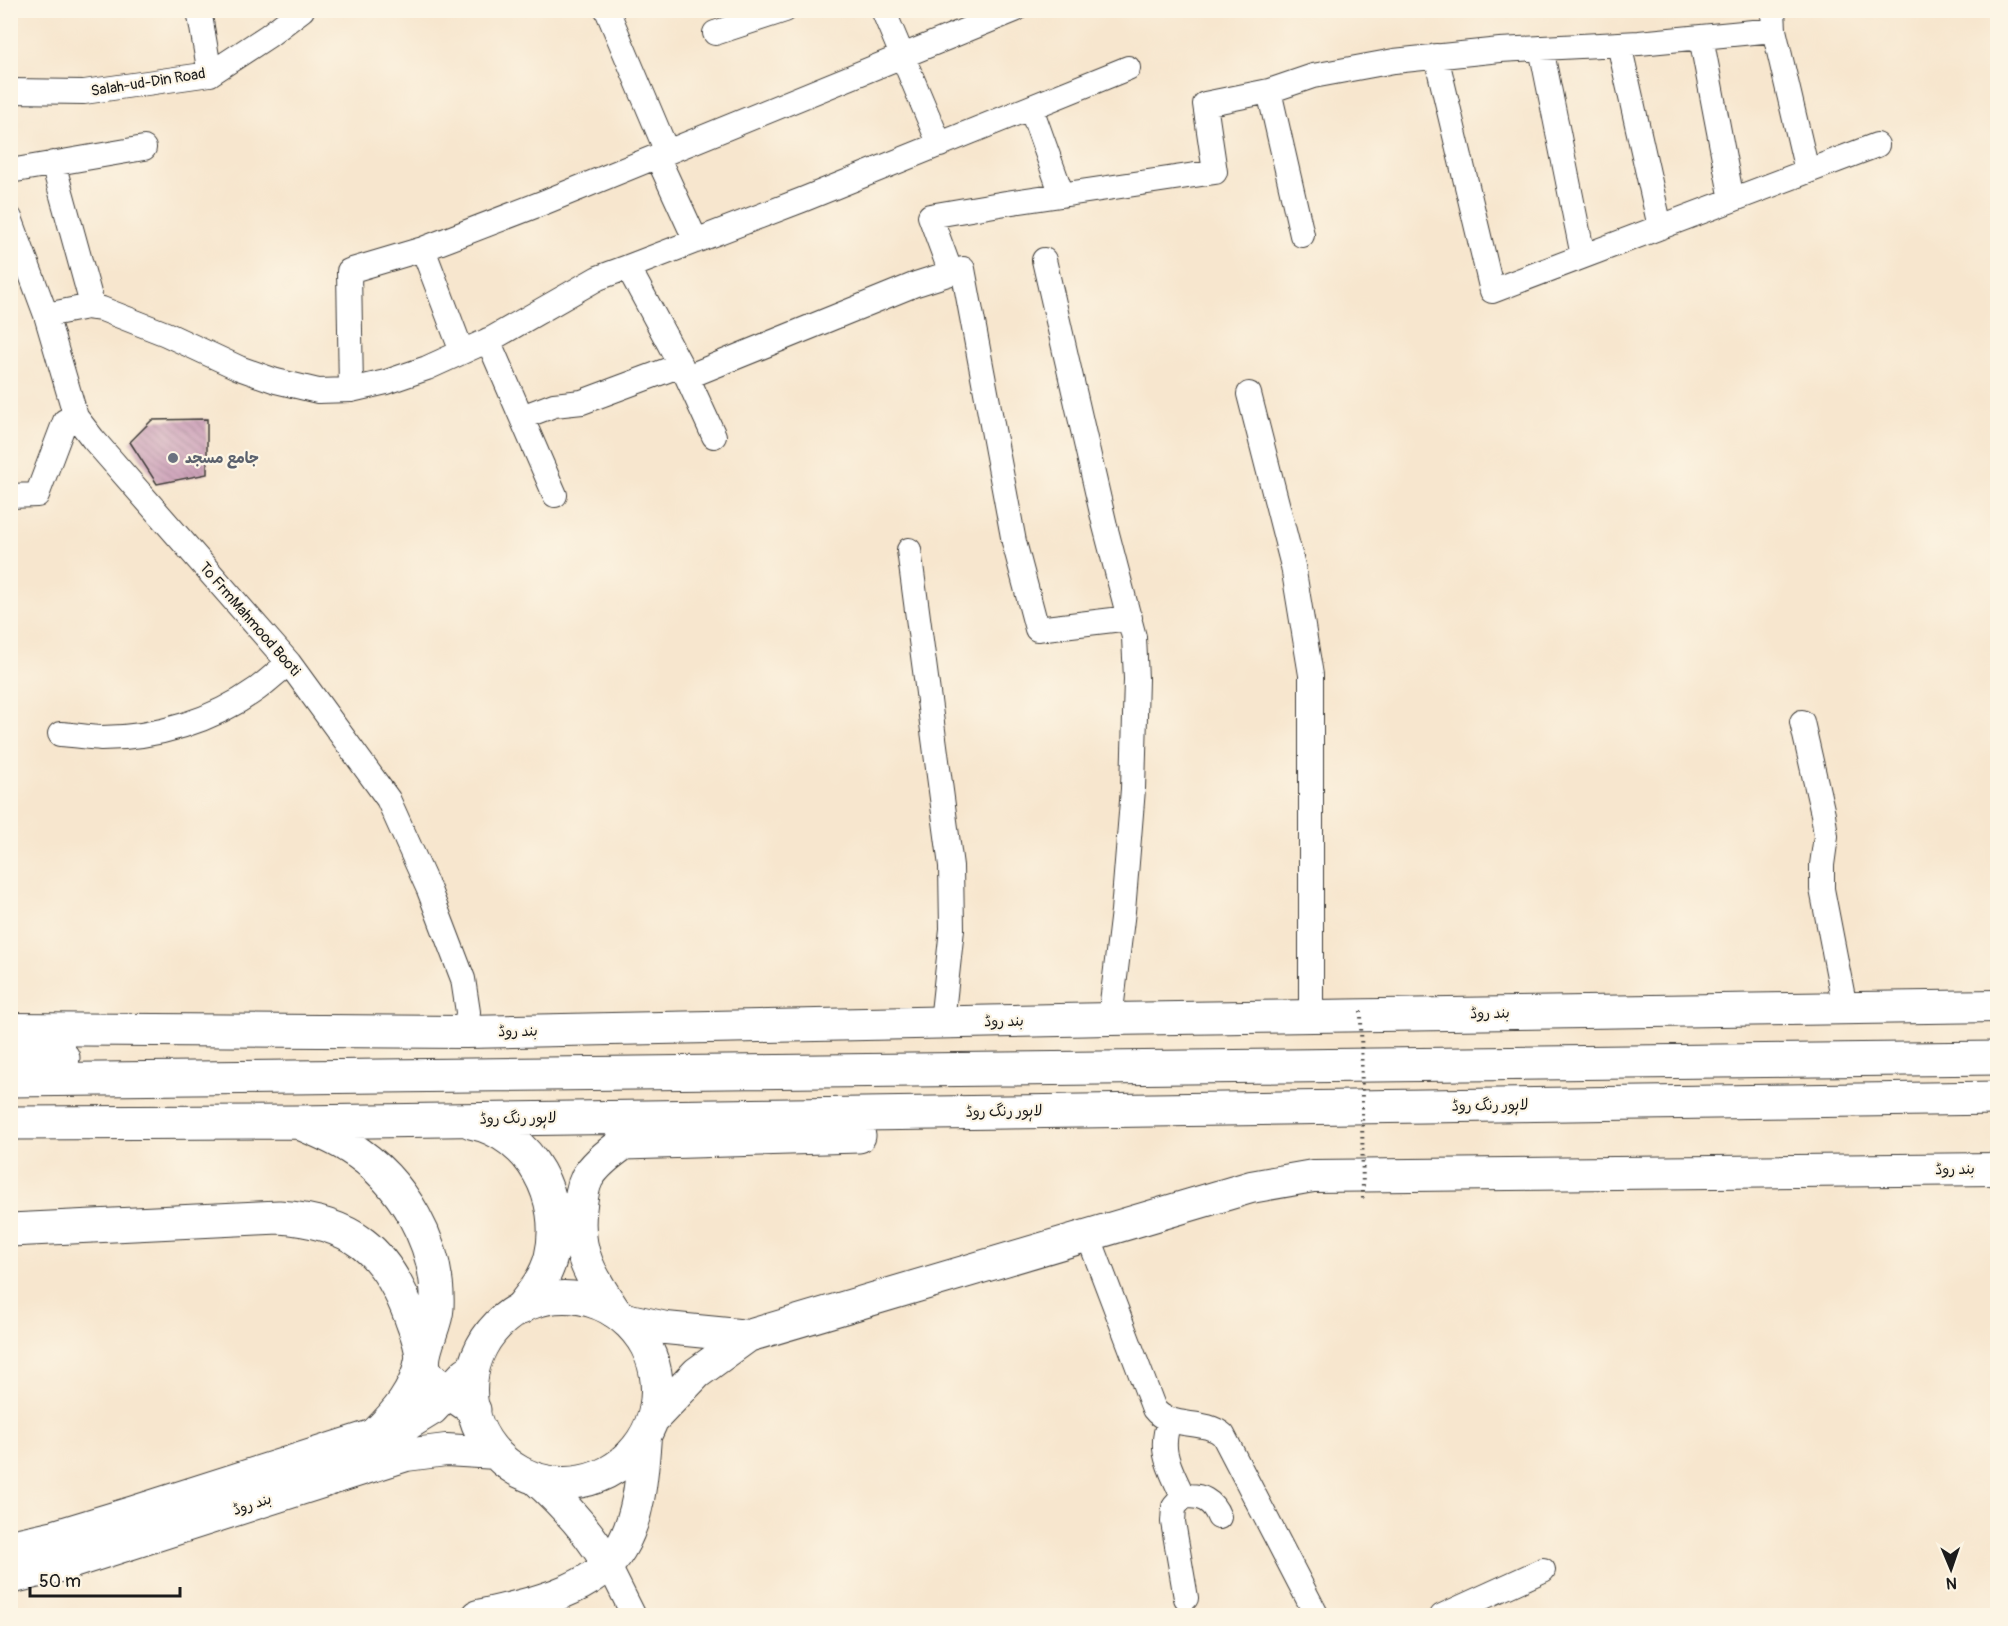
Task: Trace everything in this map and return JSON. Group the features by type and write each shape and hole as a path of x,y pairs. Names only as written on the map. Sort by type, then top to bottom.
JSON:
{"highway":[{"path":"10,1057 175,1060 284,1078"},
{"path":"10,1080 1998,1058"},
{"name":"لاہور رنگ روڈ","path":"10,1123 297,1122 1998,1098"},
{"path":"619,1315 594,1282 580,1247 578,1222 581,1195 588,1177 609,1154 624,1143 1088,1130 1229,1108"},
{"path":"456,1119 493,1130 517,1146 536,1167 552,1202 554,1230 550,1259 543,1277 521,1308"},
{"path":"297,1122 351,1148 388,1179 403,1198 415,1219 432,1264 437,1297 436,1318 414,1384 397,1413 375,1435"},
{"path":"10,1230 279,1217 306,1219 332,1226 350,1234 367,1246 387,1268 417,1333 427,1374 462,1401"}],"main road":[{"name":"بند روڈ","path":"10,1029 466,1032 1110,1019 1998,1006"},
{"name":"بند روڈ","path":"748,1336 1251,1187 1313,1176 1998,1169"},
{"path":"568,1298 591,1301 619,1315 666,1328 748,1336 697,1373 649,1428 629,1457 609,1472 585,1481 560,1483 535,1478 521,1472 496,1453 462,1401 471,1395 476,1363 482,1346 493,1331 505,1318 521,1308 543,1300 568,1298"},
{"path":"478,1616 515,1608 574,1587 608,1564 620,1550 634,1514 642,1480 649,1428 658,1392 654,1365 643,1340 619,1315"},
{"name":"بند روڈ","path":"10,1546 55,1536 134,1512 375,1435 406,1425 432,1409 462,1401"},
{"name":"بند روڈ","path":"10,1578 60,1566 406,1455 446,1450 496,1453"},
{"path":"535,1478 583,1526 608,1564"}],"street":[{"path":"199,10 210,74"},
{"name":"Salah-ud-Din Road","path":"10,91 84,92 210,74 268,36 302,10"},
{"path":"608,10 696,241"},
{"path":"715,33 785,10"},
{"path":"883,10 940,144"},
{"path":"351,390 349,271 423,249 1015,10"},
{"path":"951,273 930,216 1215,172 1205,104 1269,91 1313,76 1394,61 1701,37 1774,20 1807,171"},
{"path":"1701,37 1732,200"},
{"path":"1619,44 1660,227"},
{"path":"1541,48 1583,256"},
{"path":"1436,56 1492,291 1877,145"},
{"path":"46,315 87,307 102,309 166,334 239,368 276,381 318,391 351,390 386,382 427,368 488,340 598,278 1032,108 1128,68"},
{"path":"1269,91 1302,235"},
{"path":"1032,108 1062,195"},
{"path":"10,171 144,148"},
{"path":"53,164 93,308"},
{"name":"To FrmMahmood Booti","path":"10,218 18,258 46,315 76,417 289,663 388,799 429,890 463,980 468,1012 466,1032"},
{"path":"423,249 462,352"},
{"path":"1044,260 1105,526 1134,637 1136,680 1133,789 1123,911 1110,1019"},
{"path":"628,267 684,371 714,436"},
{"path":"522,417 554,405 582,402 684,371 916,284 963,269 1014,542 1037,629 1130,618"},
{"path":"488,340 555,495"},
{"path":"1249,394 1293,566 1311,675 1311,1016"},
{"path":"11,496 38,495 65,421 76,417"},
{"path":"909,550 951,866 952,929 942,1022"},
{"path":"60,734 101,738 143,735 183,726 221,710 248,694 289,663"},
{"path":"1802,722 1823,814 1826,836 1822,865 1822,889 1845,1008"},
{"path":"1088,1235 1154,1409 1159,1416 1211,1428 1223,1435 1317,1616"},
{"path":"1170,1420 1164,1434 1166,1455 1183,1497"},
{"path":"1186,1598 1173,1522 1174,1508 1183,1497 1196,1496 1215,1506 1219,1517"},
{"path":"608,1564 634,1616"},
{"path":"1442,1616 1543,1570"}],"path":[{"path":"1361,1011 1363,1202"}],"building":[{"name":"جامع مسجد","path":"207,419 207,474 157,484 130,442 152,420"}],"place":[{"name":"جامع مسجد","path":"173,458"}]}
